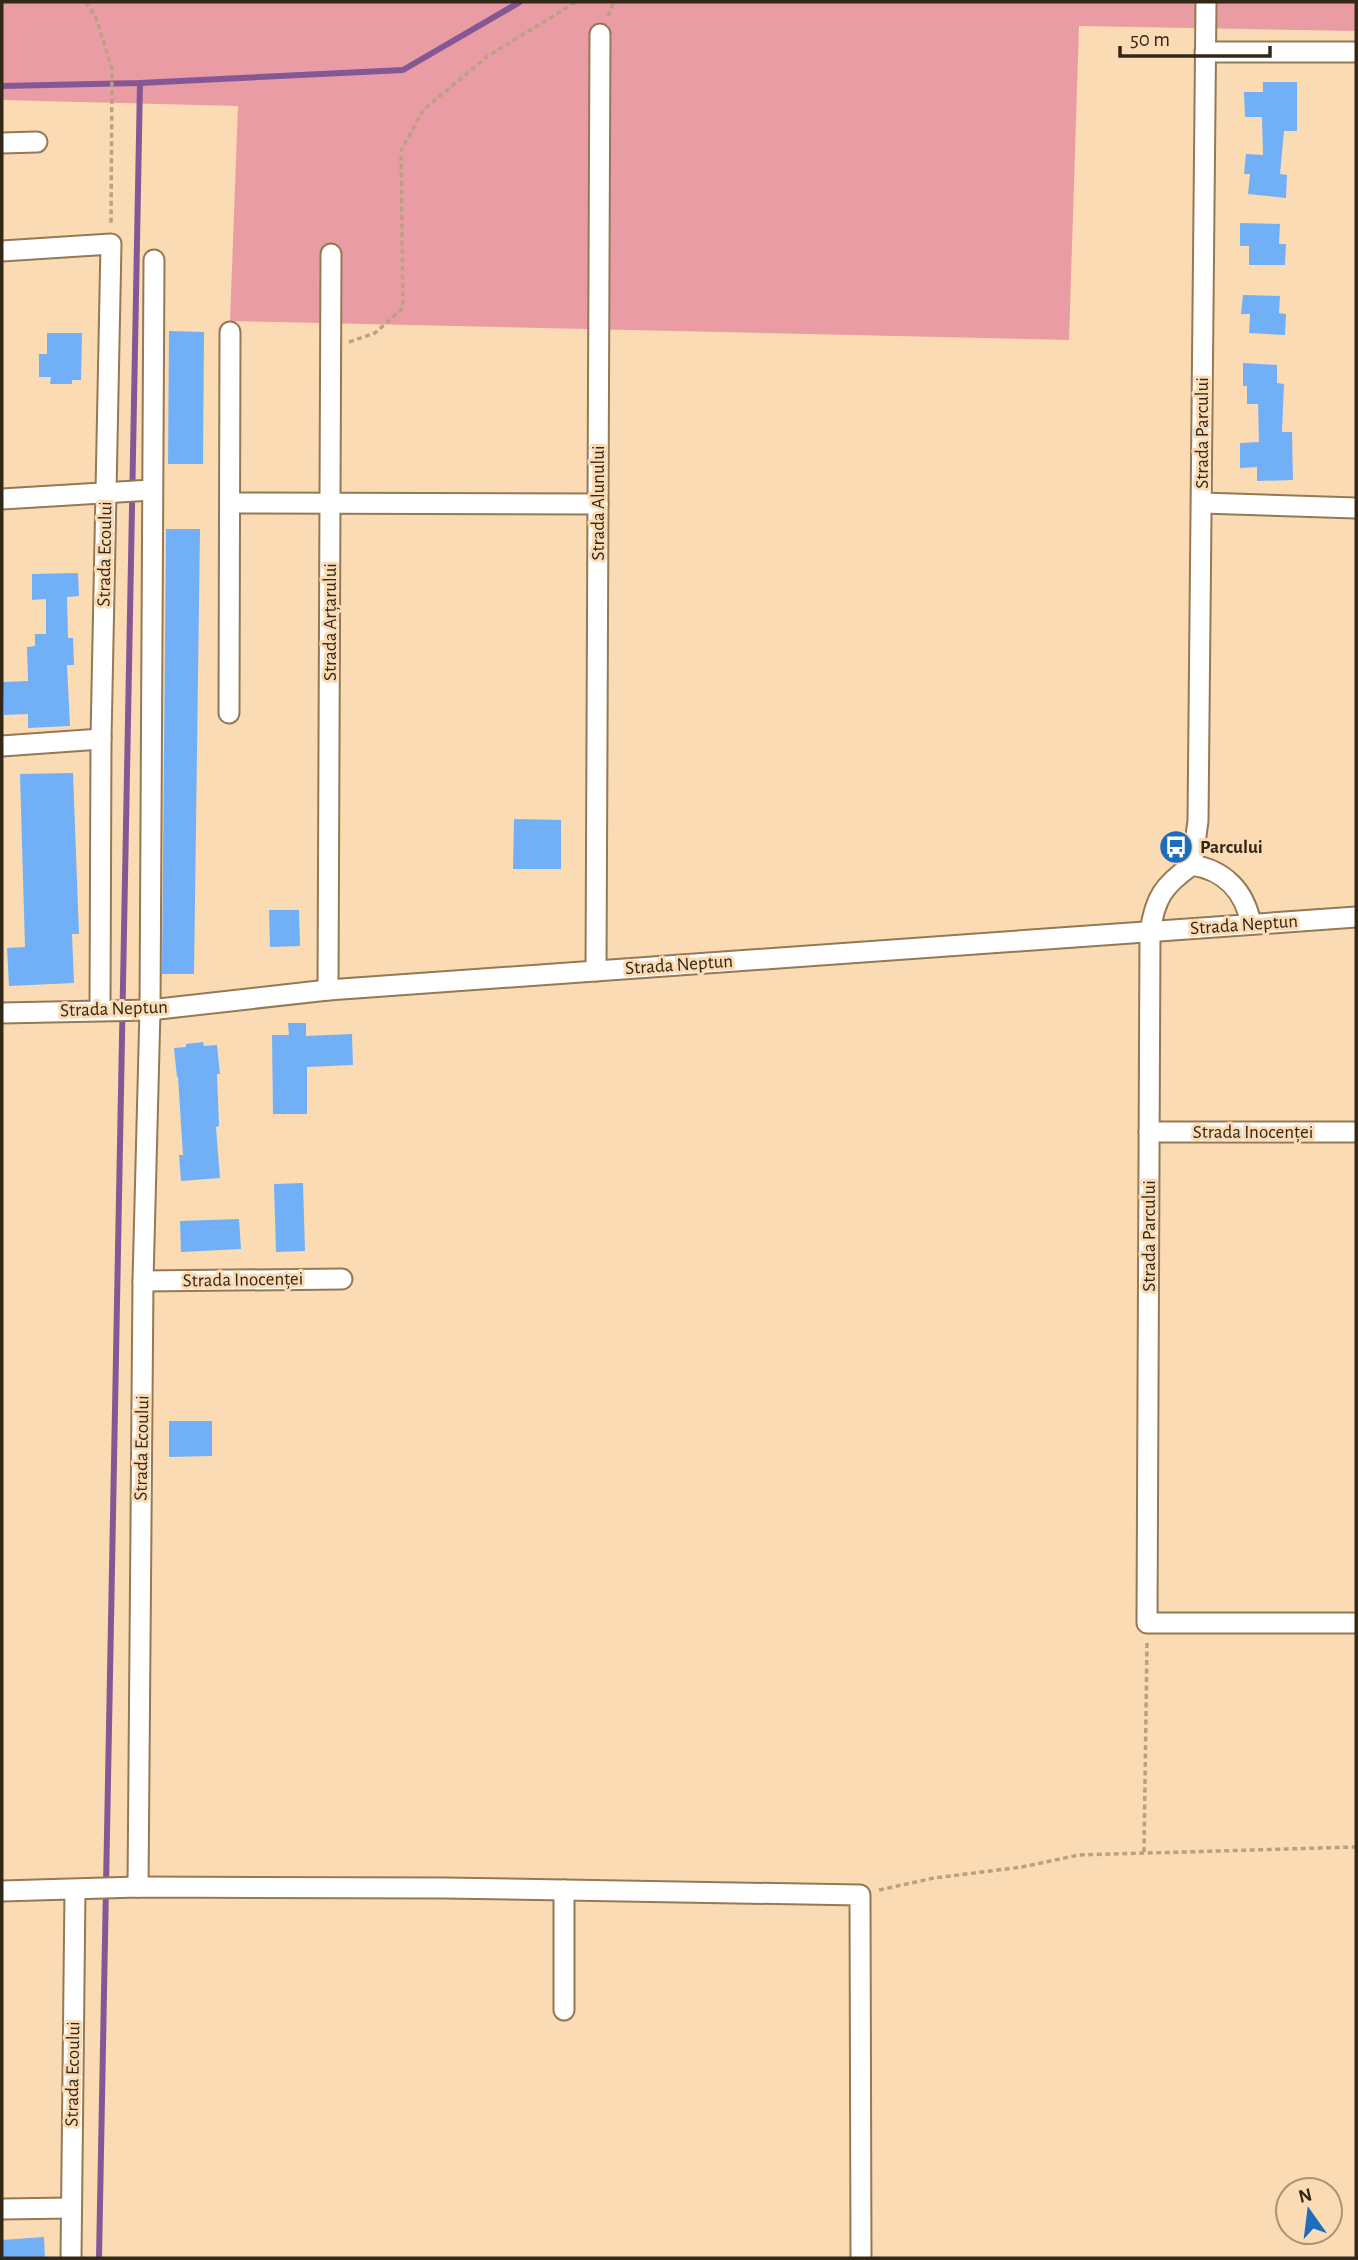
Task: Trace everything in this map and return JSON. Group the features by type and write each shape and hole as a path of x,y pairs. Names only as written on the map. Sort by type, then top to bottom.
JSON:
{"street":[{"name":"Strada Parcului","path":"1147,1623 1150,932 1154,905 1174,877 1192,864 1198,821 1206,2"},
{"name":"Strada Alunului","path":"596,971 600,34"},
{"path":"1205,52 1356,52"},
{"path":"2,143 37,142"},
{"path":"2,251 111,244"},
{"name":"Strada Ecoului","path":"106,1010 101,739 111,492 111,244"},
{"name":"Strada Arțarului","path":"328,990 331,254"},
{"name":"Strada Ecoului","path":"138,1887 145,490 154,260"},
{"path":"229,713 230,332"},
{"path":"2,499 145,490"},
{"path":"230,503 598,504"},
{"path":"1202,503 1356,508"},
{"path":"2,746 101,739"},
{"path":"1192,864 1212,868 1233,886 1248,908 1251,924"},
{"name":"Strada Neptun","path":"2,1013 142,1010 328,990 1356,917"},
{"name":"Strada Inocenței","path":"1149,1132 1356,1132"},
{"name":"Strada Inocenței","path":"143,1281 342,1279"},
{"path":"1147,1623 1356,1623"},
{"path":"2,1891 138,1887 860,1895 861,2258"},
{"name":"Strada Ecoului","path":"71,2258 75,1890"},
{"path":"564,1890 564,2010"},
{"path":"2,2209 72,2208"}],"path":[{"path":"86,2 96,18 112,69 111,244"},
{"path":"331,349 375,333 403,308 401,151 423,110 488,56 576,2"},
{"path":"1144,1853 1147,1623"},
{"path":"860,1895 934,1878 1022,1867 1079,1855 1356,1847"}],"shaded area":[{"path":"2,2 1356,2 1356,31 1079,26 1069,340 230,321 238,106 2,100"}],"building":[{"path":"1263,82 1297,82 1297,131 1284,131 1280,174 1287,175 1286,198 1248,194 1250,174 1244,174 1246,154 1263,155 1262,117 1245,117 1244,92 1263,92"},
{"path":"1240,223 1280,224 1279,244 1286,244 1285,265 1249,265 1249,246 1240,246"},
{"path":"1243,295 1280,296 1279,313 1286,314 1285,335 1249,333 1250,314 1241,314"},
{"path":"169,331 204,332 203,464 168,464"},
{"path":"47,333 82,333 81,380 72,380 72,384 50,384 51,377 39,377 39,354 47,354"},
{"path":"1243,363 1277,365 1277,383 1284,384 1282,432 1292,432 1293,480 1257,481 1257,467 1240,468 1240,443 1259,442 1258,404 1247,404 1247,386 1243,386"},
{"path":"166,529 200,529 194,974 162,974"},
{"path":"78,573 79,596 67,597 68,638 73,638 74,665 67,665 70,726 28,728 28,714 4,715 3,682 28,681 27,647 35,646 35,634 46,634 46,599 32,600 32,574"},
{"path":"73,773 79,934 72,934 74,983 9,986 7,948 25,947 20,774"},
{"path":"514,819 561,820 561,869 513,869"},
{"path":"269,910 299,910 300,946 270,947"},
{"path":"288,1023 306,1023 306,1036 352,1034 353,1065 307,1067 307,1114 273,1114 272,1035 289,1035"},
{"path":"203,1042 204,1046 217,1045 220,1074 217,1074 219,1126 216,1127 220,1178 181,1181 179,1155 183,1155 174,1048"},
{"path":"303,1183 305,1251 276,1252 274,1184"},
{"path":"239,1219 241,1249 181,1252 180,1221"},
{"path":"169,1421 212,1421 212,1456 169,1457"},
{"path":"44,2237 45,2258 2,2258 2,2240"}],"waterway":[{"path":"2,86 140,83 403,70 520,2"},
{"path":"99,2258 140,83"}],"place":[{"name":"Parcului","path":"1176,847"}]}
